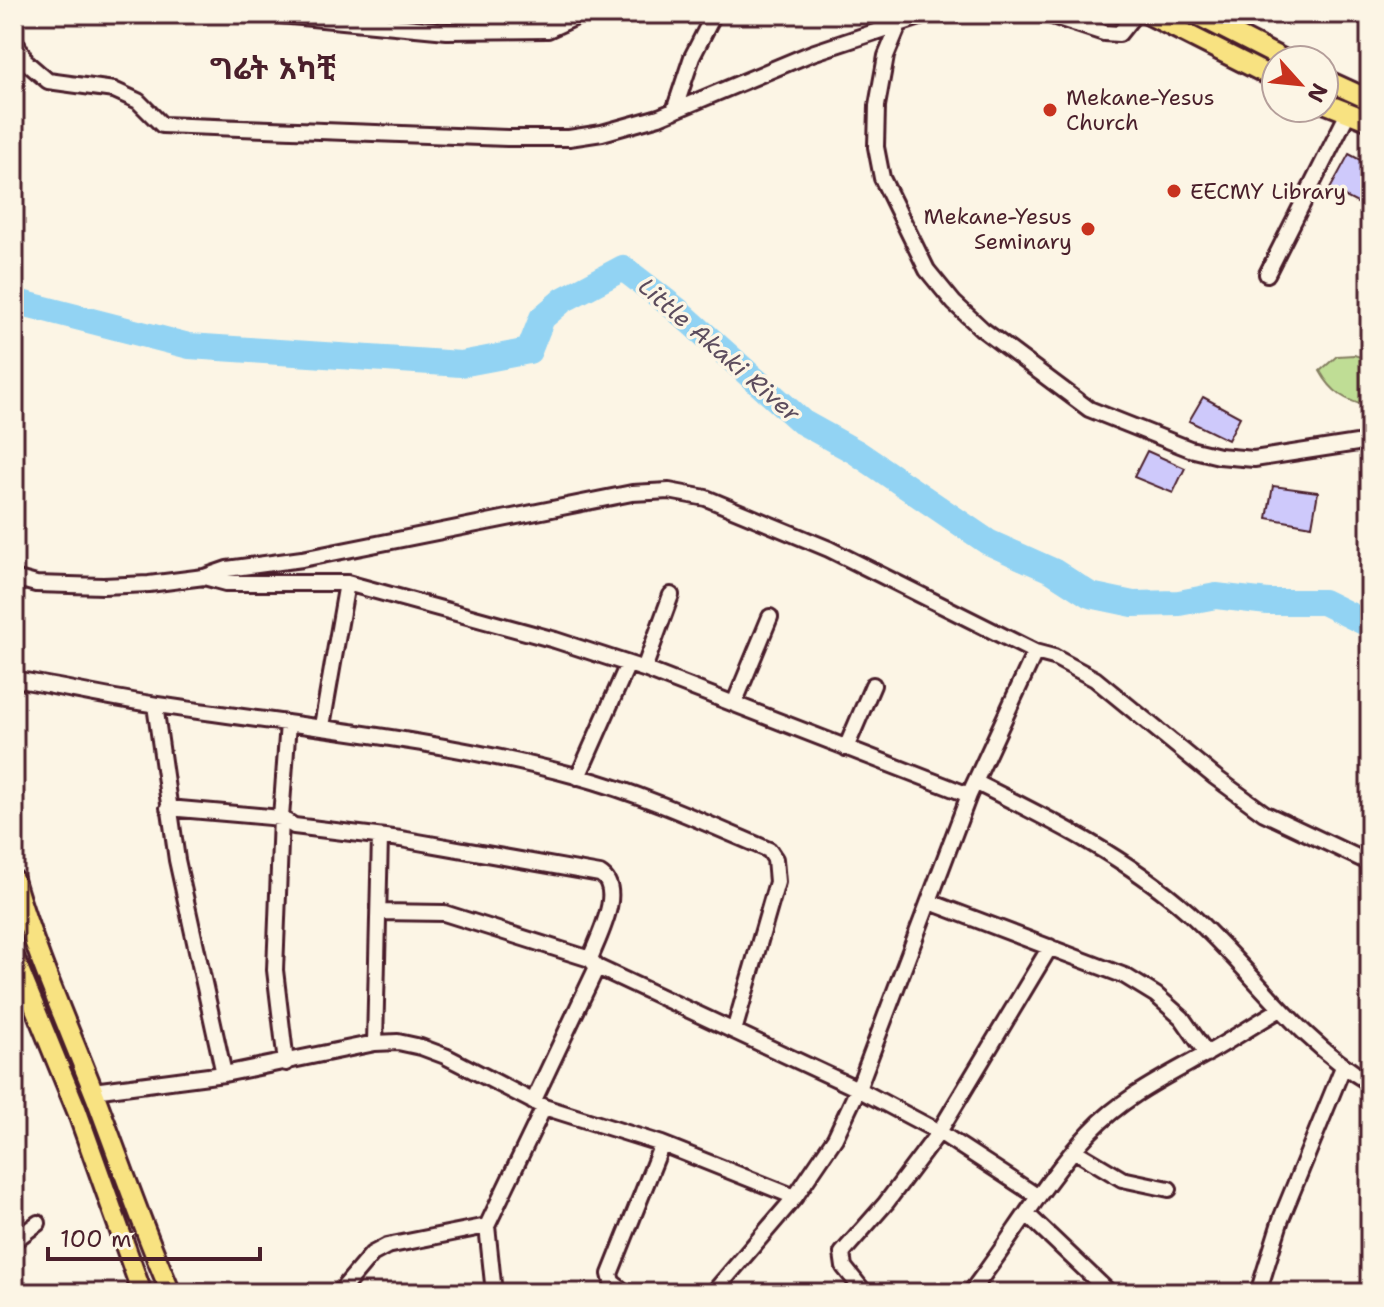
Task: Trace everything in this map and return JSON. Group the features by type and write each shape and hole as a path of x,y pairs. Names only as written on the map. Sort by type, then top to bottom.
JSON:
{"main road":[{"path":"1147,14 1260,71"},
{"path":"1202,16 1260,47"},
{"path":"1340,86 1370,100"},
{"path":"1340,110 1370,121"},
{"path":"14,880 49,983 93,1091 148,1242 171,1293"},
{"path":"14,957 77,1111 142,1293"}],"street":[{"path":"270,14 447,31 548,30 583,14"},
{"path":"674,111 692,57 714,14"},
{"path":"14,39 26,62 48,81 114,90 138,101 162,125 569,138 602,133 674,111 894,18 929,14"},
{"path":"1046,14 1104,33 1119,34 1135,14"},
{"path":"894,18 877,106 876,147 882,178 927,270 954,303 982,329 1089,409 1190,449 1219,456 1254,459 1370,441"},
{"path":"1267,274 1348,113"},
{"path":"14,578 36,584 149,584 302,559 632,493 669,491 706,498 829,549 1095,679 1264,813 1370,863"},
{"path":"204,577 226,583 347,583 555,640 644,669 846,748 972,788 1095,844 1146,879 1187,911 1218,941 1279,1010 1343,1067 1370,1083"},
{"path":"322,726 347,583"},
{"path":"644,669 671,595"},
{"path":"734,704 770,617"},
{"path":"713,1293 795,1197 835,1138 858,1089 972,788 1035,652"},
{"path":"578,777 628,664"},
{"path":"14,679 155,705 322,726 451,747 578,777 711,824 769,850 775,859 777,882 734,1031"},
{"path":"846,748 873,685"},
{"path":"155,705 168,808 224,1074"},
{"path":"286,1063 275,970 288,723"},
{"path":"168,808 281,818 294,826 380,837 600,874 608,879 612,898 594,963 487,1226 494,1293"},
{"path":"375,1043 380,837"},
{"path":"930,902 1125,976 1156,995 1182,1018 1207,1054"},
{"path":"380,912 444,913 594,963 858,1089 939,1132 1037,1196"},
{"path":"865,1293 844,1267 842,1253 886,1203 939,1132 1050,947"},
{"path":"972,1293 1028,1215 1037,1196 1091,1130 1143,1088 1279,1010"},
{"path":"93,1091 224,1074 375,1043 398,1042 445,1056 538,1104 662,1144 795,1197"},
{"path":"1258,1293 1281,1219 1343,1067"},
{"path":"626,1293 612,1282 610,1274 662,1144"},
{"path":"1075,1151 1122,1179 1169,1189"},
{"path":"1028,1215 1110,1293"},
{"path":"14,1241 38,1223"},
{"path":"339,1293 372,1254 387,1246 487,1226"}],"green space":[{"path":"1354,355 1370,360 1370,407 1340,395 1320,371 1337,356"}],"building":[{"path":"1349,154 1370,165 1370,199 1365,207 1330,189"},
{"path":"1203,397 1240,417 1228,440 1189,421"},
{"path":"1147,451 1185,468 1173,493 1134,477"},
{"path":"1273,486 1318,492 1312,526 1267,518"}],"waterway":[{"name":"Little Akaki River","path":"14,301 189,346 461,364 529,351 542,318 563,300 623,268 676,309 802,422 856,452 988,542 1053,571 1090,595 1133,604 1179,603 1216,596 1268,602 1323,602 1370,625"}],"place":[{"name":"Mekane-Yesus Church","path":"1050,110"},
{"name":"EECMY Library","path":"1174,191"},
{"name":"Mekane-Yesus Seminary","path":"1088,229"}],"district":[{"name":"ግሬት አካቺ","path":"273,68"}]}
